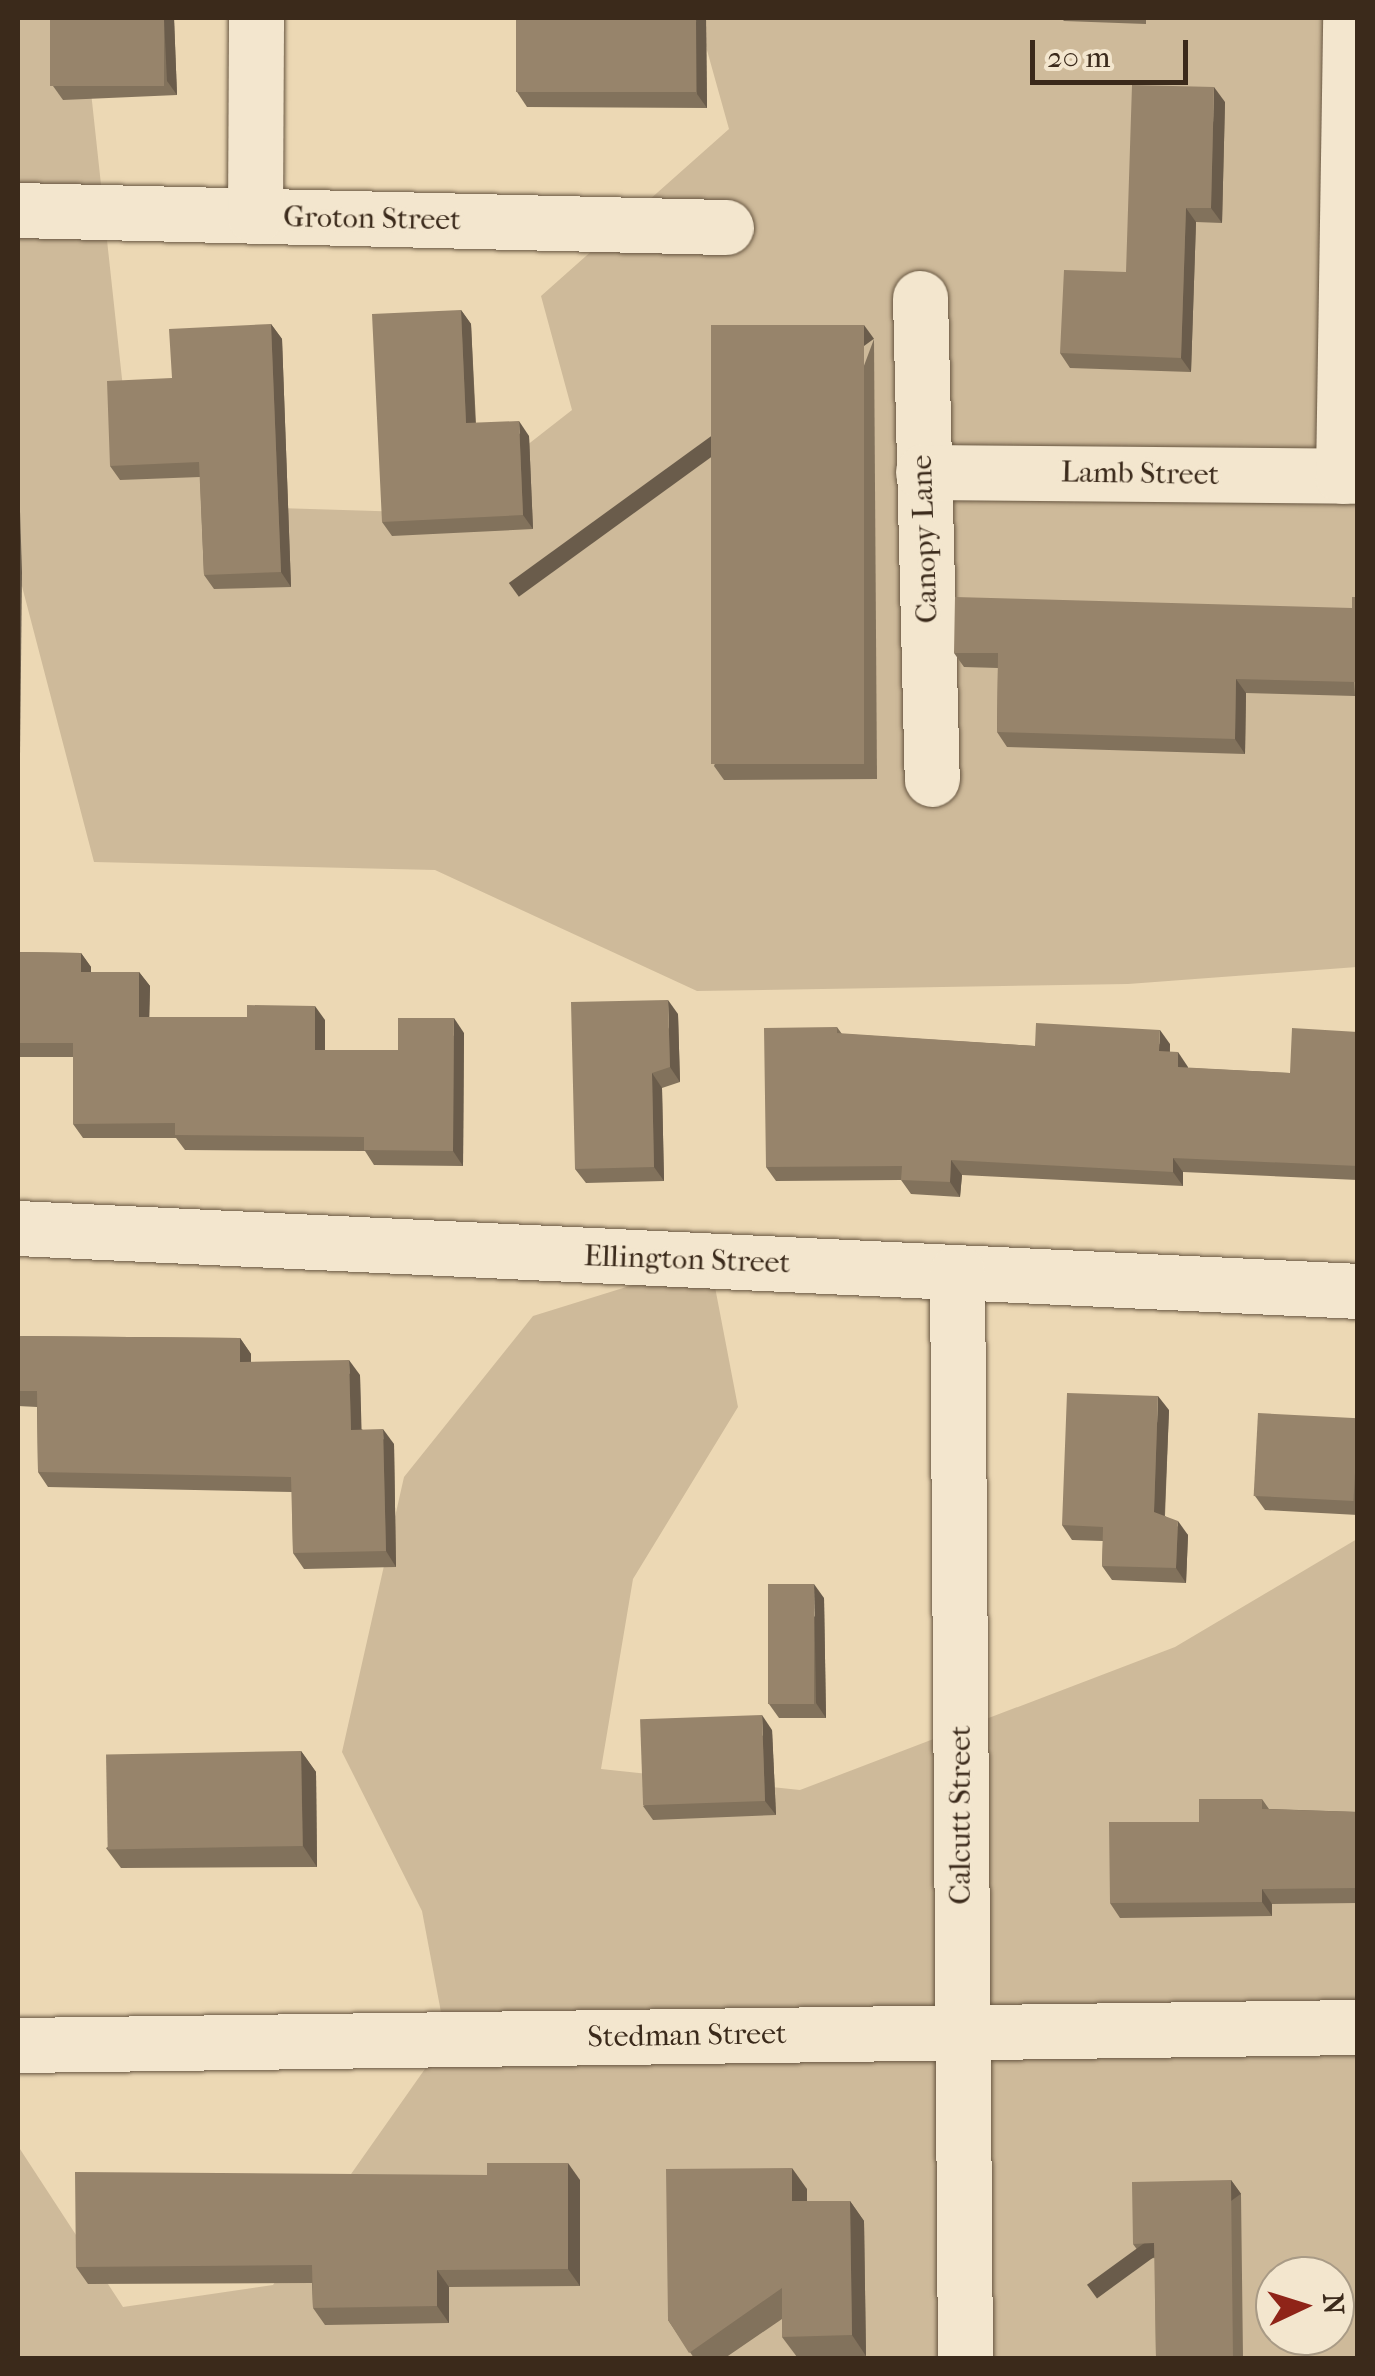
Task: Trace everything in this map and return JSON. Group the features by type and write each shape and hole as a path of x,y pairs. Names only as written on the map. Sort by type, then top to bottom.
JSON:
{"street":[{"path":"256,18 256,216"},
{"path":"1350,20 1350,476"},
{"name":"Groton Street","path":"18,210 726,227"},
{"name":"Canopy Lane","path":"920,298 932,779"},
{"name":"Lamb Street","path":"923,472 1350,476"},
{"name":"Ellington Street","path":"18,1228 1358,1291"},
{"name":"Calcutt Street","path":"957,1272 966,2358"},
{"name":"Stedman Street","path":"18,2045 1358,2027"}],"shaded area":[{"path":"18,18 83,18 123,388 278,508 440,513 572,410 541,296 729,129 698,18 1357,18 1357,967 1128,984 697,991 435,870 94,862 18,571"},
{"path":"710,1261 738,1407 633,1579 601,1769 800,1790 1175,1647 1357,1539 1357,2358 18,2358 18,2146 123,2307 273,2285 446,2039 422,1911 342,1752 404,1477 533,1316"}],"building":[{"path":"50,18 164,18 164,86 50,86"},
{"path":"516,18 696,18 696,92 516,92"},
{"path":"1132,85 1214,87 1211,208 1186,208 1181,358 1060,353 1064,270 1126,272"},
{"path":"461,310 466,423 519,421 523,515 382,522 372,314"},
{"path":"271,324 281,572 204,575 199,462 110,466 107,381 172,378 169,329"},
{"path":"711,325 864,325 864,764 711,764"},
{"path":"955,597 1352,608 1352,597 1358,597 1358,748 1355,682 1236,679 1235,739 997,732 998,653 954,653"},
{"path":"18,952 81,953 81,972 139,972 139,1017 247,1017 247,1005 315,1006 315,1050 398,1050 398,1018 454,1018 453,1151 364,1150 364,1137 175,1135 175,1123 73,1124 73,1043 18,1043"},
{"path":"668,1000 670,1067 652,1073 654,1167 575,1169 571,1002"},
{"path":"1036,1023 1160,1030 1159,1051 1178,1052 1178,1067 1290,1073 1292,1028 1358,1032 1358,1166 1173,1158 1173,1172 951,1160 950,1182 901,1180 902,1166 766,1167 764,1028 837,1027 837,1033 1035,1046"},
{"path":"18,1336 240,1338 240,1362 349,1360 351,1430 383,1429 386,1551 293,1553 291,1477 38,1472 37,1391 18,1391"},
{"path":"1067,1393 1158,1396 1154,1512 1178,1521 1176,1568 1102,1566 1103,1527 1062,1525"},
{"path":"1258,1413 1358,1418 1354,1501 1254,1496"},
{"path":"768,1584 814,1584 814,1704 768,1704"},
{"path":"762,1715 765,1801 643,1805 640,1719"},
{"path":"301,1751 303,1846 108,1849 106,1754"},
{"path":"1199,1799 1262,1799 1262,1809 1358,1812 1358,1888 1262,1889 1262,1902 1110,1903 1109,1822 1199,1822"},
{"path":"487,2163 568,2163 568,2269 437,2270 437,2306 313,2308 312,2265 76,2267 75,2172 487,2175"},
{"path":"792,2168 792,2201 850,2201 852,2335 782,2337 782,2288 689,2353 668,2320 666,2169"},
{"path":"1231,2180 1233,2358 1156,2358 1154,2243 1133,2244 1132,2182"}]}
